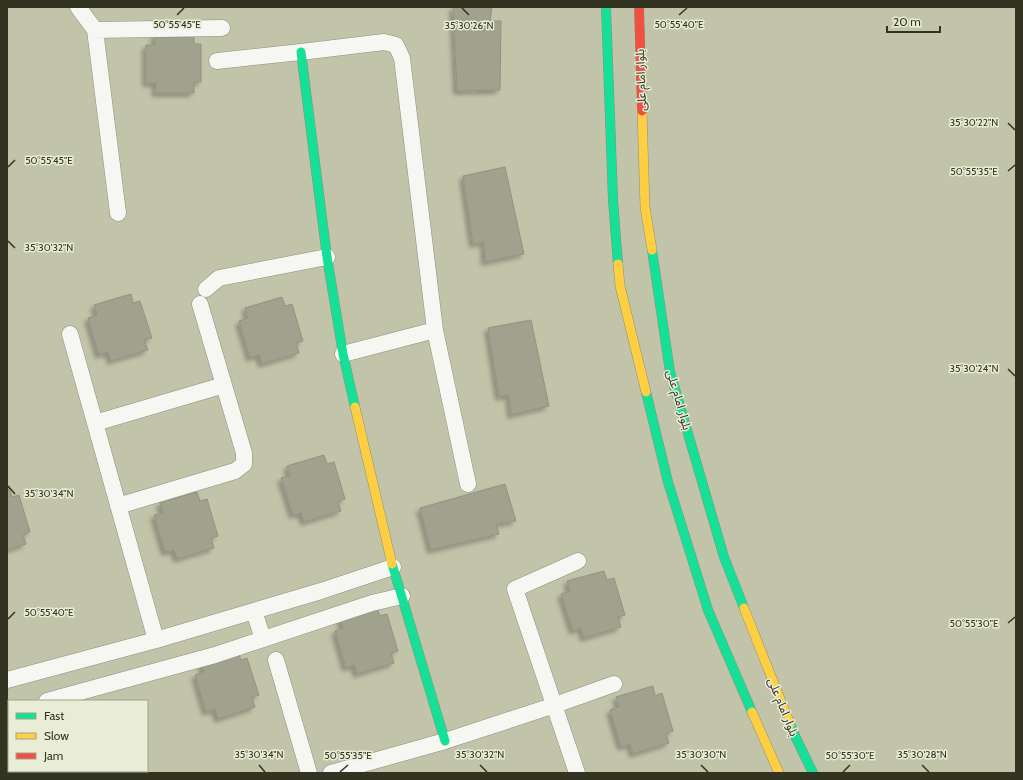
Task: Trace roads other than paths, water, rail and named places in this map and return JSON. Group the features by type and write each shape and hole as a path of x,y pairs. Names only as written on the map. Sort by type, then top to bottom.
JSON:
{"main road":[{"path":"606,7 613,200 620,286 668,482 708,610 779,773"},
{"name":"بلوار امام علی","path":"639,7 645,207 670,372 724,557 795,736 813,773"},
{"path":"301,52 326,257 343,354 393,567 445,742"}],"street":[{"path":"78,7 95,30 118,213"},
{"path":"95,30 222,28"},
{"path":"217,61 384,42 396,45 402,58 435,330 468,484"},
{"path":"118,506 235,470 244,464 244,453 224,385 203,297 220,278 326,257"},
{"path":"343,354 435,330"},
{"path":"70,334 156,640"},
{"path":"95,423 224,385"},
{"path":"577,773 515,589 578,562"},
{"path":"7,680 156,640 321,591 393,567"},
{"path":"51,700 215,655 372,603 402,596"},
{"path":"254,611 263,639"},
{"path":"276,660 310,773"},
{"path":"331,773 445,742 614,684"}]}
